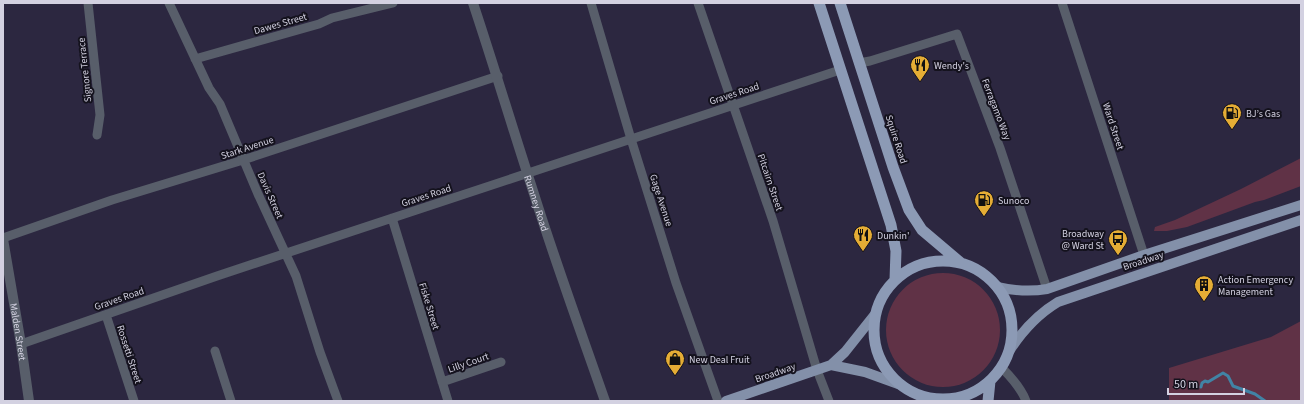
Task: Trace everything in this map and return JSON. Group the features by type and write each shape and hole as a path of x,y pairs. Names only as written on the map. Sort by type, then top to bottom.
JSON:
{"highway":[{"path":"819,3 891,225 896,251 895,280"},
{"name":"Squire Road","path":"840,3 904,198 918,225 928,236 961,263"},
{"path":"944,261 961,263 981,272 997,287 1007,302 1012,320 1013,332 1010,350 1002,368 990,381 972,393 959,398 925,399 901,385 889,372 878,353 874,331 876,313 882,298 895,280 910,270 926,263 944,261"},
{"path":"988,401 990,381"}],"main road":[{"name":"Broadway","path":"997,287 1023,292 1034,292 1047,289 1144,255 1301,205"},
{"name":"Broadway","path":"1010,350 1033,321 1048,308 1058,302 1301,220"},
{"name":"Broadway","path":"726,401 831,365 845,352 876,313"},
{"path":"831,365 865,372 901,385"}],"street":[{"name":"Signore Terrace","path":"88,3 100,115 97,135"},
{"name":"Davis Street","path":"169,3 209,88 220,104 243,160 296,276 320,352 338,401"},
{"name":"Dawes Street","path":"196,59 319,24 332,18 393,3"},
{"name":"Rumney Road","path":"473,3 498,76 568,298 605,401"},
{"name":"Gage Avenue","path":"591,3 631,139 676,283 718,401"},
{"name":"Pitcairn Street","path":"698,3 778,239 817,370 828,401"},
{"name":"Ward Street","path":"1062,3 1144,255"},
{"name":"Ferragamo Way","path":"859,63 870,61 957,34 1000,148 1047,289"},
{"name":"Graves Road","path":"21,344 392,218 733,104 840,70"},
{"name":"Stark Avenue","path":"3,239 112,200 243,160 498,76"},
{"name":"Fiske Street","path":"392,218 448,401"},
{"name":"Malden Street","path":"3,239 29,401"},
{"name":"Rossetti Street","path":"106,315 134,401"},
{"path":"215,351 231,401"},
{"name":"Lilly Court","path":"442,382 501,362"},
{"path":"1002,368 1011,377 1024,395 1026,401"}],"shaded area":[{"path":"1301,158 1301,186 1187,227 1167,231 1154,231 1155,227 1175,220 1241,189"},
{"path":"943,273 954,274 965,278 983,290 995,308 999,319 999,341 995,352 983,370 965,382 954,386 943,387 932,386 921,382 903,370 891,352 887,341 886,330 887,319 891,308 903,290 921,278 932,274"},
{"path":"1301,321 1301,401 1169,401 1169,368 1271,337"}],"waterway":[{"path":"1201,387 1202,383 1205,381 1208,382 1223,373 1228,376 1233,386 1255,394 1265,401"}],"place":[{"name":"Wendy's","path":"920,82"},
{"name":"BJ’s Gas","path":"1232,130"},
{"name":"Sunoco","path":"984,217"},
{"name":"Dunkin'","path":"863,252"},
{"name":"Broadway @ Ward St","path":"1118,256"},
{"name":"Action Emergency Management","path":"1204,302"},
{"name":"New Deal Fruit","path":"675,376"}]}
